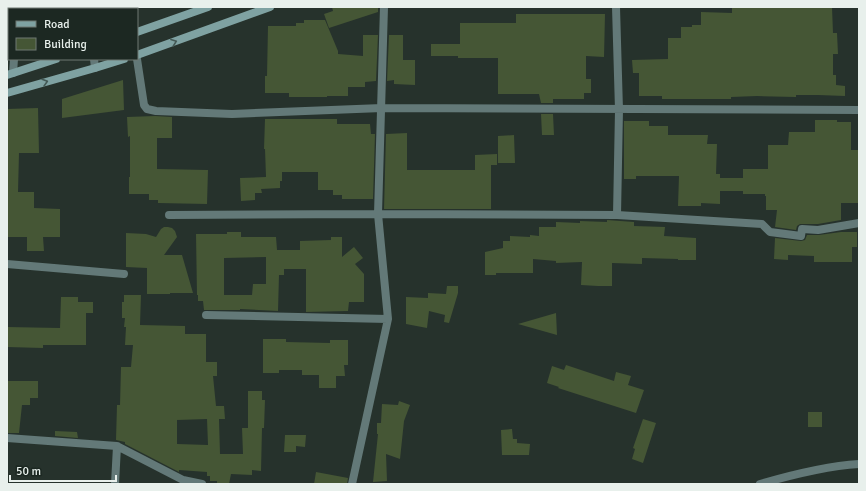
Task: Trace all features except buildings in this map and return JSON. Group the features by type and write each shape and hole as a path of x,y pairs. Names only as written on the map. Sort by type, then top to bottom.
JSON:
{"main road":[{"path":"138,32 208,7"},
{"path":"138,55 270,7"},
{"path":"10,74 53,60"},
{"path":"7,93 121,60"}],"street":[{"path":"352,484 388,319 378,214 384,7"},
{"path":"616,7 619,110 617,215"},
{"path":"10,74 14,60"},
{"path":"94,60 95,68"},
{"path":"137,60 144,105 147,109 152,110 232,114 382,108 859,110"},
{"path":"169,215 617,215 762,224 770,232 801,236 802,229 818,230 859,223"},
{"path":"7,264 124,274"},
{"path":"206,315 388,319"},
{"path":"7,438 116,446 183,480 202,484"},
{"path":"115,484 116,446"},
{"path":"760,484 786,476 859,464"}]}
